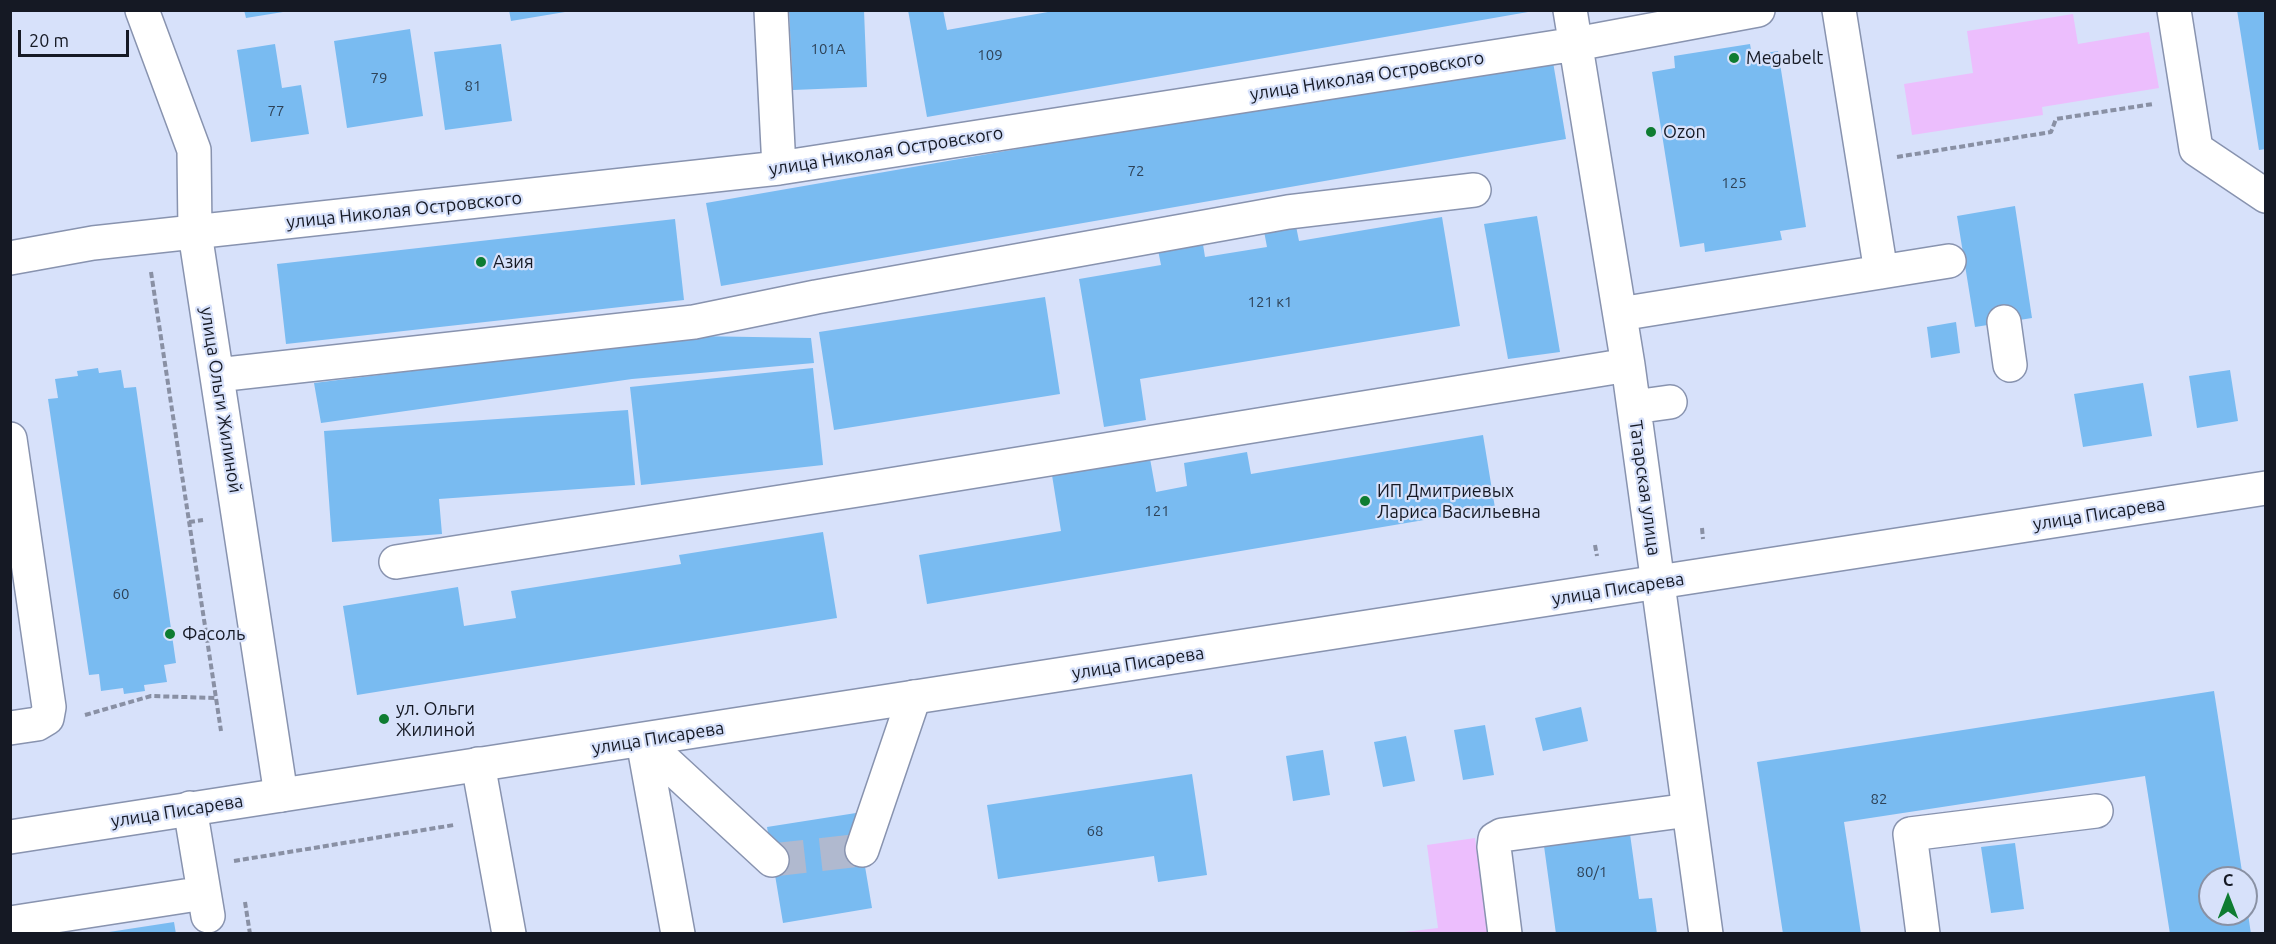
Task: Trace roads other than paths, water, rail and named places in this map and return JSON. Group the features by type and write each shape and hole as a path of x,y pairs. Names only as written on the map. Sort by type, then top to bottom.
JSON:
{"street":[{"name":"улица Ольги Жилиной","path":"142,10 194,150 195,233 281,795"},
{"path":"771,10 779,168"},
{"name":"Татарская улица","path":"1569,10 1628,365 1706,933"},
{"name":"улица Николая Островского","path":"10,258 93,243 779,168 1576,44 1758,10"},
{"path":"1839,10 1881,272"},
{"path":"2174,10 2196,149 2265,196"},
{"path":"217,375 694,322 816,297 1276,214 1474,190"},
{"path":"1620,314 1949,261"},
{"path":"2004,322 2010,365"},
{"path":"396,562 1628,365"},
{"path":"1634,407 1670,402"},
{"path":"10,439 49,707 46,718 37,724 10,728"},
{"name":"улица Писарева","path":"10,837 478,764 643,741 2265,488"},
{"path":"862,850 914,698"},
{"path":"643,741 772,860"},
{"path":"643,741 678,933"},
{"path":"478,764 509,933"},
{"path":"10,923 204,892 190,808"},
{"path":"1505,933 1494,847 1495,838 1502,835 1689,810"},
{"path":"1923,933 1910,834 2096,811"}],"tunnel":[{"path":"772,860 862,850"}],"place":[{"name":"Megabelt","path":"1734,58"},
{"name":"Ozon","path":"1651,132"},
{"name":"Азия","path":"481,262"},
{"name":"ИП Дмитриевых Лариса Васильевна","path":"1365,501"},
{"name":"Фасоль","path":"170,634"},
{"name":"ул. Ольги Жилиной","path":"384,719"}]}
